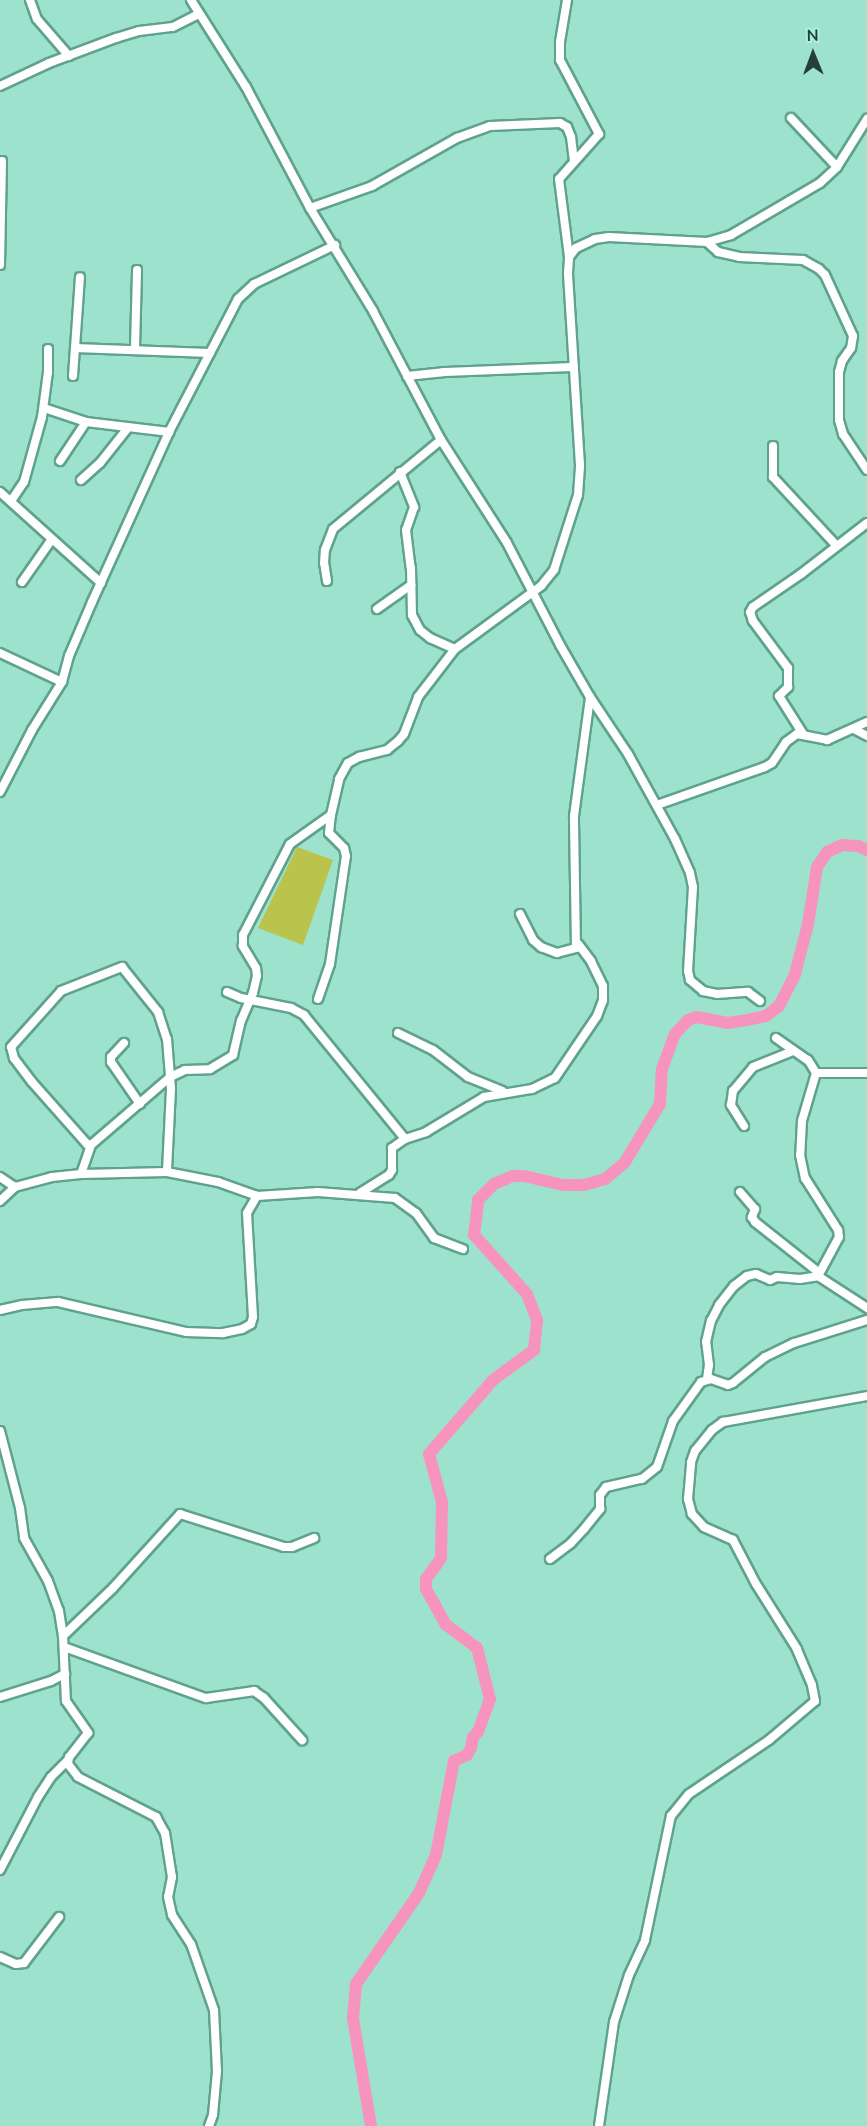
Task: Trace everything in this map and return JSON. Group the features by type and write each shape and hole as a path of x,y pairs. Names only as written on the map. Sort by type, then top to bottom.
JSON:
{"street":[{"path":"30,0 37,19 69,56"},
{"path":"191,0 246,87 310,208 335,245 441,440 507,543 590,697 628,754 657,805 691,876 693,902 688,971 690,980 703,991 717,994 748,992 760,1001"},
{"path":"318,999 330,964 346,856 344,848 329,832 339,779 348,763 359,757 387,750 398,741 404,734 418,697 455,649 532,592 554,570 578,495 580,458 569,257 559,179 599,134 560,60 560,42 567,0"},
{"path":"0,86 69,56 139,31 172,27 199,14"},
{"path":"791,118 837,167"},
{"path":"569,257 584,243 609,237 707,242 731,235 820,183 837,167 867,119"},
{"path":"310,208 364,189 457,138 490,126 560,123 567,127 571,137 574,160"},
{"path":"0,266 2,161"},
{"path":"707,242 718,252 739,257 802,260 819,268 825,275 853,336 851,348 842,361 839,372 838,420 843,434 867,470"},
{"path":"0,792 35,724 62,682 69,656 169,432 245,291 335,245"},
{"path":"135,348 136,270"},
{"path":"74,376 80,277"},
{"path":"75,348 135,348 210,353"},
{"path":"11,501 21,489 28,471 44,408 48,349"},
{"path":"407,376 443,372 574,367"},
{"path":"44,408 86,422 127,429 169,432"},
{"path":"60,461 86,422"},
{"path":"81,480 100,463 127,429"},
{"path":"327,581 325,550 333,529 441,440"},
{"path":"773,446 773,477 837,546"},
{"path":"400,472 414,507 406,526 411,585 410,608 414,621 430,638 455,649"},
{"path":"0,492 101,583"},
{"path":"867,523 753,607 750,612 753,621 788,668 788,687 779,696 802,734 819,741 827,740 867,723"},
{"path":"22,582 52,539"},
{"path":"377,609 411,585"},
{"path":"0,653 62,682"},
{"path":"358,1194 389,1174 392,1170 392,1148 405,1139 426,1132 484,1097 532,1089 555,1078 597,1016 603,1000 603,986 591,961 578,944 572,860 574,816 590,697"},
{"path":"854,729 867,736"},
{"path":"657,805 765,767 772,763 786,742 802,734"},
{"path":"81,1174 91,1145 170,1077 185,1070 210,1069 234,1055 241,1021 257,976 256,968 243,946 243,935 290,844 331,815"},
{"path":"520,914 533,940 541,947 566,952 576,948 578,944"},
{"path":"91,1145 87,1144 32,1082 11,1052 13,1043 60,991 122,968 153,1005 167,1039 170,1077 170,1152 167,1172"},
{"path":"227,992 249,1000 291,1008 311,1022 405,1139"},
{"path":"398,1033 433,1050 468,1077 507,1092"},
{"path":"550,1559 571,1543 600,1509 600,1495 606,1487 642,1479 657,1467 673,1421 684,1402 707,1378 709,1365 706,1342 711,1321 719,1305 734,1287 747,1276 756,1274 770,1280 818,1274 837,1245 838,1230 806,1178 800,1155 802,1122 816,1073 808,1060 776,1038"},
{"path":"124,1043 111,1057 111,1062 140,1104"},
{"path":"744,1126 731,1105 732,1091 753,1067 793,1051"},
{"path":"816,1073 867,1072"},
{"path":"0,1201 15,1187 51,1177 167,1172 218,1182 257,1196 318,1192 395,1198 416,1213 434,1238 463,1249"},
{"path":"0,1177 15,1187"},
{"path":"740,1192 755,1209 752,1217 755,1222 818,1274 867,1308"},
{"path":"0,1310 22,1305 58,1302 186,1332 223,1333 242,1329 251,1324 253,1317 248,1213 250,1204 257,1196"},
{"path":"707,1378 728,1385 765,1357 795,1342 867,1320"},
{"path":"599,2126 614,2022 628,1974 645,1940 671,1816 689,1794 769,1740 815,1701 812,1685 797,1649 756,1584 733,1540 704,1527 692,1515 688,1499 691,1462 695,1451 711,1430 723,1422 867,1396"},
{"path":"0,1431 24,1538 55,1595 63,1636 68,1706 88,1733 67,1761 51,1777 38,1797 0,1869"},
{"path":"63,1636 112,1588 180,1514 284,1547 292,1547 314,1538"},
{"path":"64,1647 206,1698 254,1691 264,1698 302,1740"},
{"path":"0,1697 65,1674"},
{"path":"67,1761 78,1777 149,1813 162,1825 172,1877 168,1897 172,1915 191,1944 214,2010 216,2079 213,2115 209,2126"},
{"path":"0,1957 16,1964 24,1963 59,1917"}],"green space":[{"path":"297,847 333,860 303,945 258,928"}],"waterway":[{"path":"371,2126 353,2018 356,1984 419,1893 436,1855 454,1761 467,1755 490,1699 477,1648 446,1625 426,1589 426,1579 441,1558 442,1502 429,1454 493,1380 534,1350 537,1320 527,1294 474,1235 478,1200 494,1184 513,1176 524,1176 563,1185 584,1185 605,1179 625,1162 660,1104 662,1069 675,1034 688,1020 697,1017 727,1023 742,1021 766,1016 779,1006 795,974 808,924 817,867 827,852 842,845 858,846 867,850"}]}
